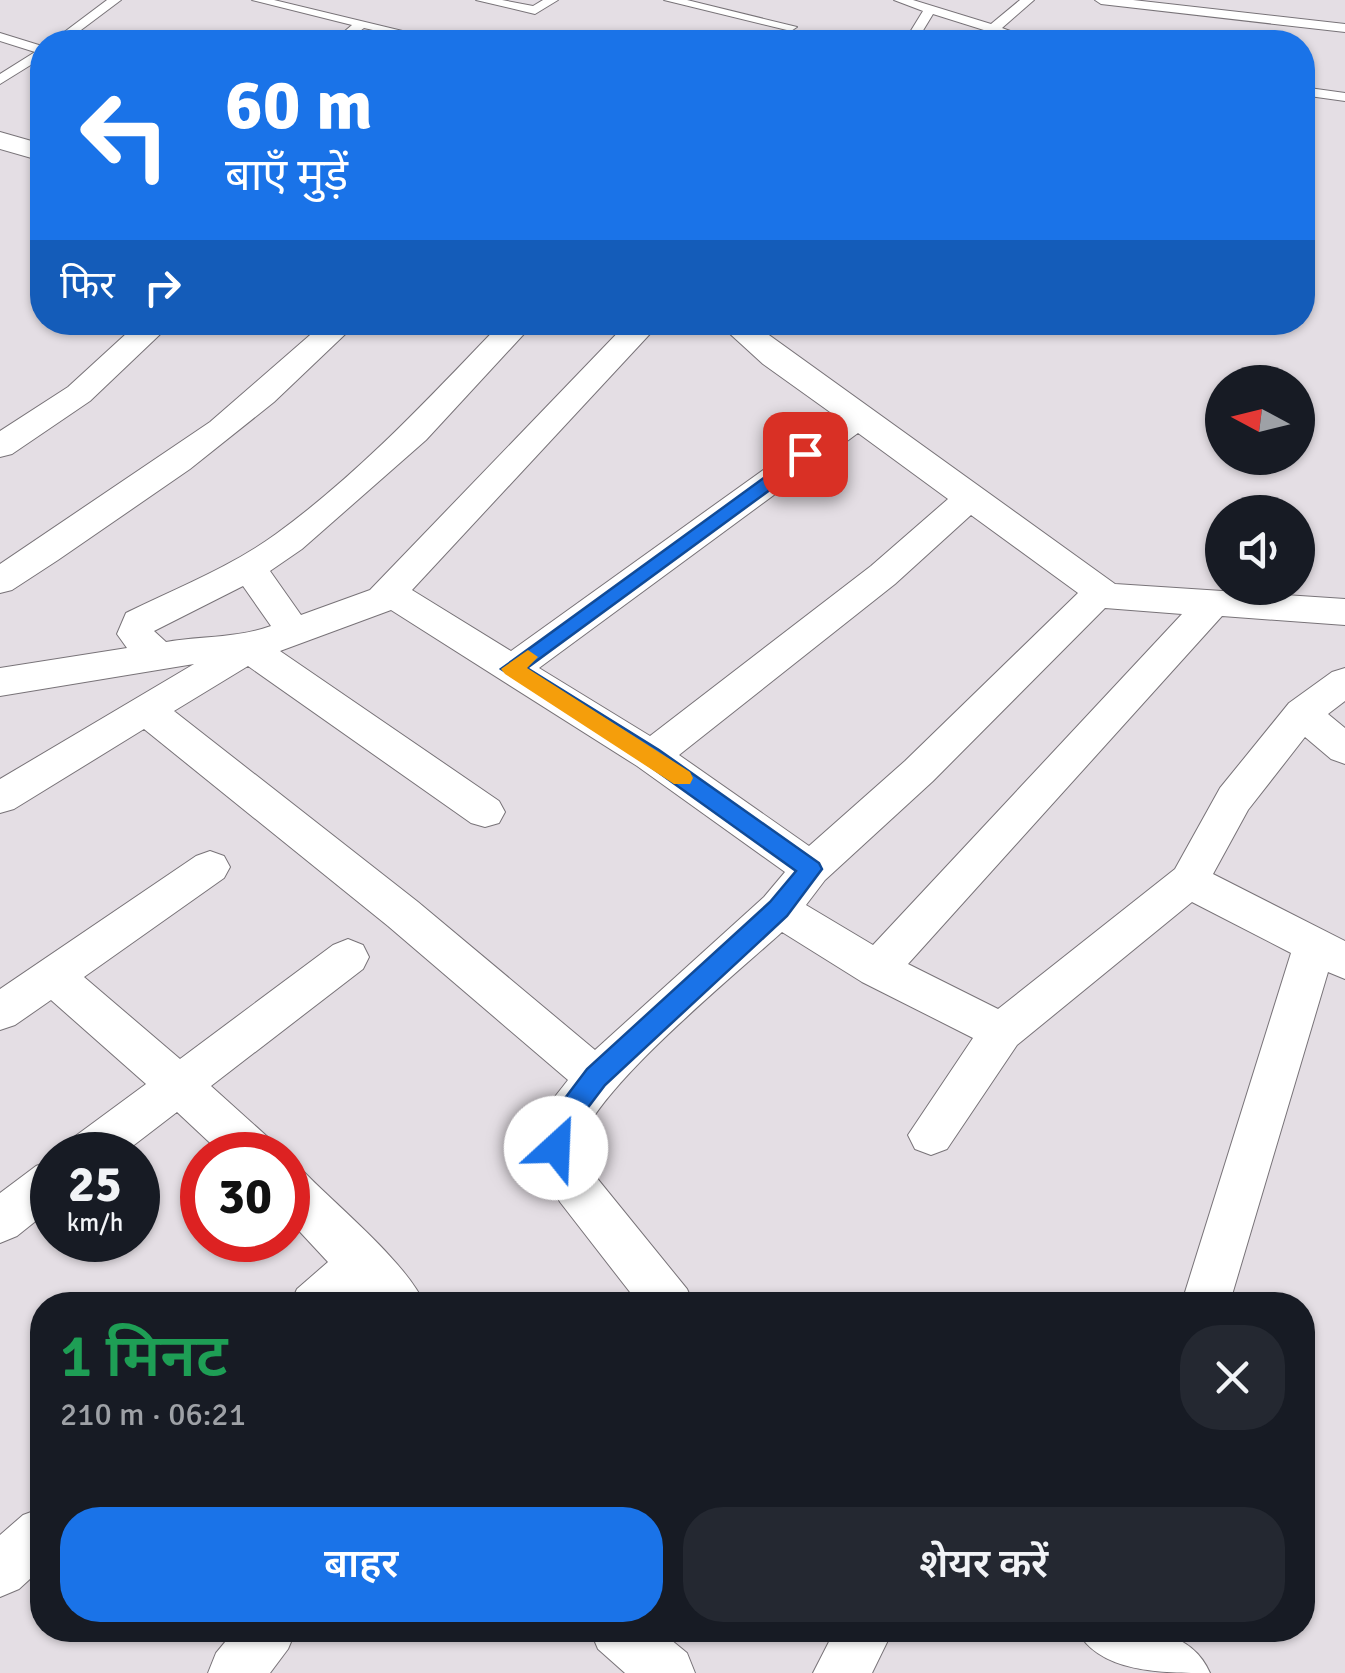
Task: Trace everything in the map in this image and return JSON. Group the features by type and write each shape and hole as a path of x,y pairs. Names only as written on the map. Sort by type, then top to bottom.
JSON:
{"street":[{"path":"0,140 30,149"},
{"path":"0,446 79,394 144,335"},
{"path":"0,581 208,442 257,403 329,335"},
{"path":"159,657 135,634 139,622 249,568 309,525 414,433 508,335"},
{"path":"0,798 249,648 383,599 634,335"},
{"path":"747,335 1106,596 1205,602"},
{"path":"512,669 860,416"},
{"path":"652,756 883,576 971,498"},
{"path":"249,568 294,632"},
{"path":"390,592 652,756 811,869"},
{"path":"660,1292 576,1187 556,1148 562,1122 596,1077 778,909 811,869 919,770 1100,592"},
{"path":"877,969 1211,605"},
{"path":"1253,605 1345,612"},
{"path":"0,682 221,646 249,648 486,812"},
{"path":"931,1135 1002,1032 1188,881 1234,799 1302,713 1345,682"},
{"path":"145,709 404,914 596,1077"},
{"path":"1302,713 1345,749"},
{"path":"0,1012 210,867"},
{"path":"1188,881 1330,954 1210,1292"},
{"path":"778,909 877,969 1002,1032"},
{"path":"115,1132 348,957"},
{"path":"52,976 112,1024 230,1132"},
{"path":"0,1222 30,1198"},
{"path":"310,1209 390,1292"},
{"path":"329,1292 364,1262"},
{"path":"0,1570 30,1544"},
{"path":"236,1673 260,1642"},
{"path":"631,1642 667,1673"},
{"path":"841,1673 859,1642"},
{"path":"1127,1642 1182,1673"}],"lane":[{"path":"74,30 115,0"},
{"path":"258,0 384,30"},
{"path":"482,0 535,10 552,0"},
{"path":"670,0 790,27"},
{"path":"900,0 992,30 1028,0"},
{"path":"1101,0 1345,28"},
{"path":"917,30 930,9"},
{"path":"354,30 360,25"},
{"path":"0,38 30,47"},
{"path":"0,80 30,59"},
{"path":"1315,92 1345,97"}],"slow traffic":[{"path":"528,657 512,669 682,778"}],"route":[{"path":"556,1148 555,1137 562,1122 596,1077 778,909 811,869 652,756 512,669 805,454"}]}
